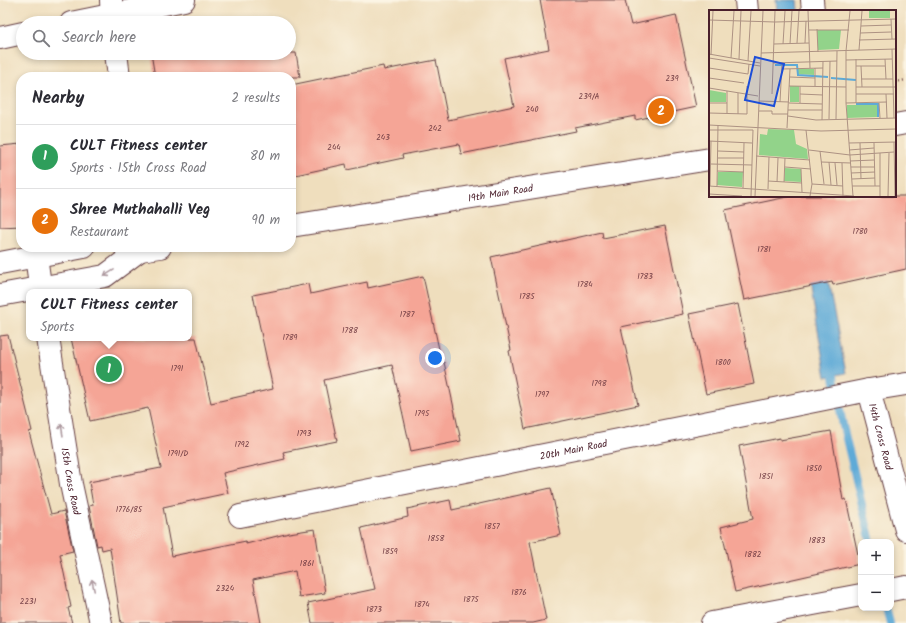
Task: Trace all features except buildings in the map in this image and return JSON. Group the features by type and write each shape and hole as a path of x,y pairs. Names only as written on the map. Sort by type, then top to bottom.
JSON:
{"street":[{"path":"100,16 184,0"},
{"path":"746,0 747,10"},
{"path":"812,0 813,10"},
{"path":"0,38 16,35"},
{"path":"117,60 118,72"},
{"path":"896,125 906,123"},
{"name":"19th Main Road","path":"296,225 709,159"},
{"path":"0,263 57,252"},
{"path":"46,289 106,276 136,252"},
{"path":"36,256 41,289"},
{"path":"0,295 26,292"},
{"name":"15th Cross Road","path":"48,341 71,484 101,623"},
{"name":"20th Main Road","path":"240,516 869,390 906,384"},
{"name":"14th Cross Road","path":"869,390 906,530"},
{"path":"712,623 802,615 858,596"}],"path":[{"path":"896,82 906,80"}],"water":[{"path":"776,0 797,0 798,10 777,10"},
{"path":"795,197 811,197 846,373 826,377"}],"waterway":[{"path":"832,365 843,426 870,539"},
{"path":"887,611 890,623"}],"place":[{"name":"Shree Muthahalli Veg","path":"661,111"},
{"name":"CULT Fitness center","path":"109,369"}]}
